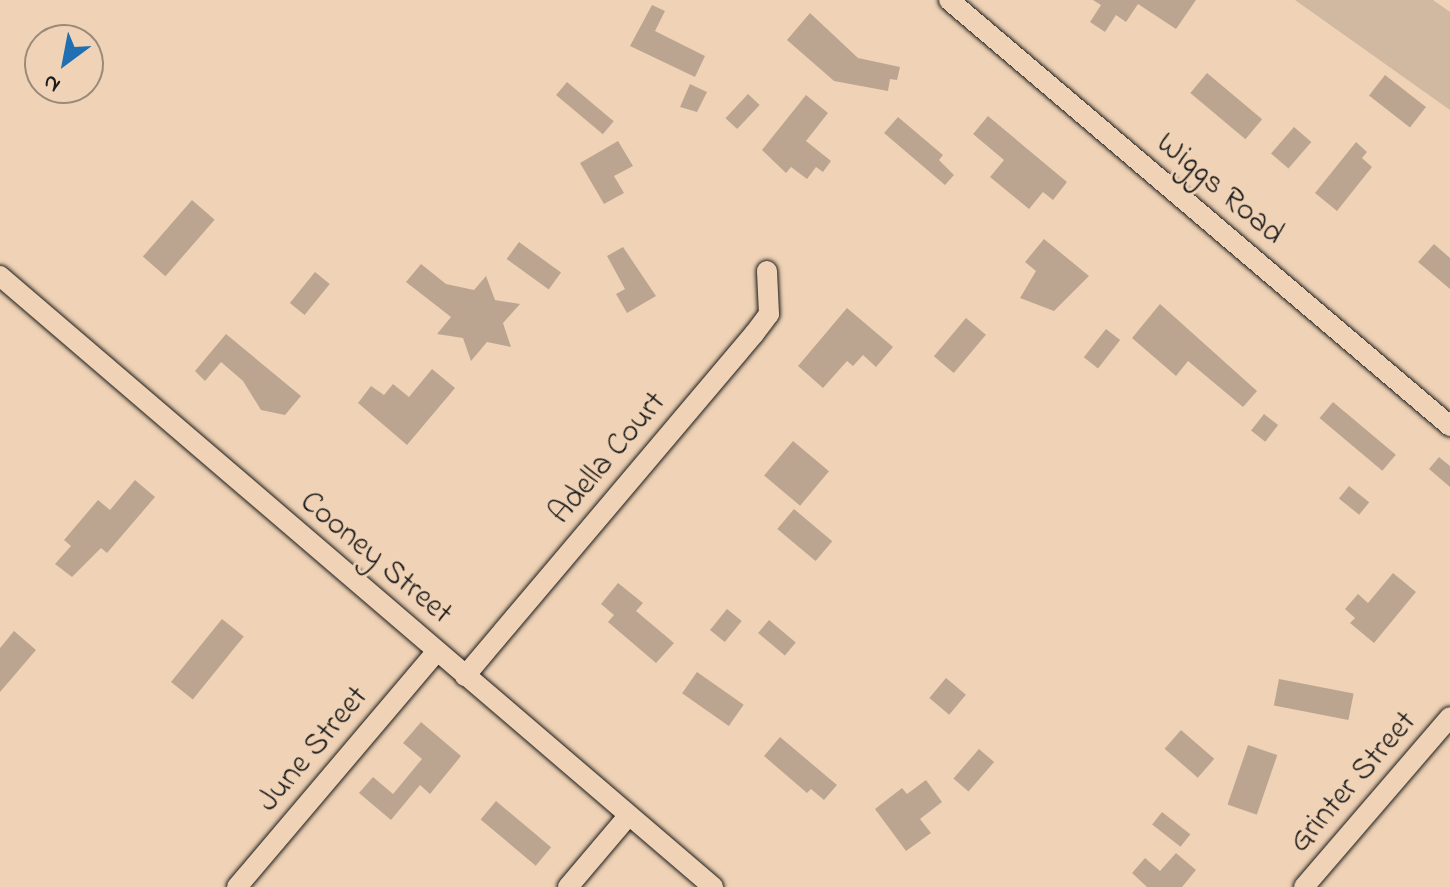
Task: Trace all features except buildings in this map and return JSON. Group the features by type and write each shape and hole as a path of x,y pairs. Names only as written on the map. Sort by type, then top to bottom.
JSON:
{"street":[{"name":"Wiggs Road","path":"949,0 1450,426"},
{"name":"Adella Court","path":"465,676 769,314 767,271"},
{"name":"Cooney Street","path":"0,276 713,887"},
{"name":"June Street","path":"237,887 437,651"},
{"name":"Grinter Street","path":"1304,887 1450,717"},
{"path":"568,887 629,815"}],"shaded area":[{"path":"1295,0 1433,0 1450,12 1450,110"}]}
